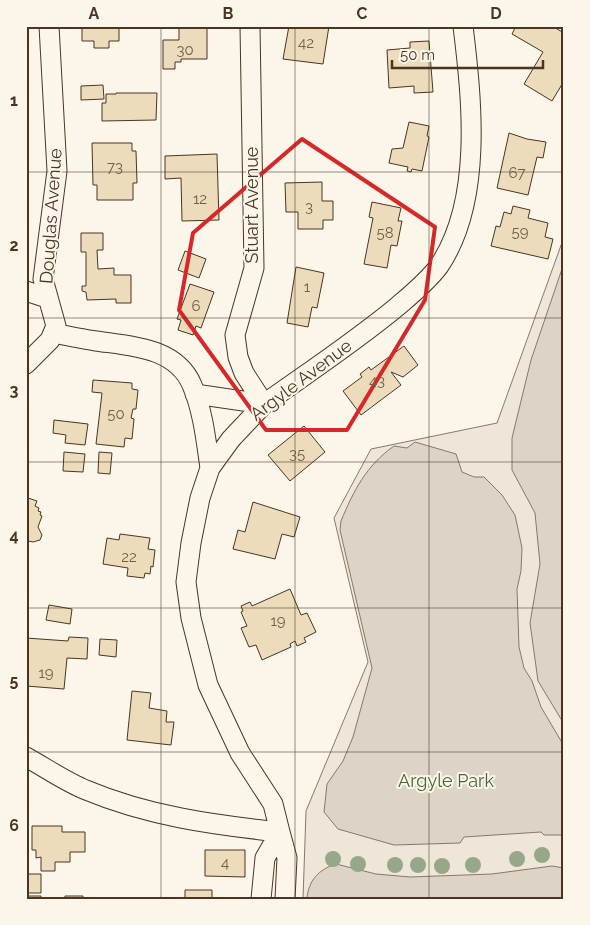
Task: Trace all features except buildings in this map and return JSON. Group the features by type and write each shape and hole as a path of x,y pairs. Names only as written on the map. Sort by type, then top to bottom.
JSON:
{"street":[{"name":"Douglas Avenue","path":"49,26 57,172 43,278 56,326 54,333"},
{"name":"Stuart Avenue","path":"250,26 254,268 235,335 238,357 244,373 264,404"},
{"name":"Argyle Avenue","path":"285,899 287,858 273,804 240,753 208,685 191,618 186,582 200,498 210,468 231,439 264,404 380,321 416,290 437,268 448,252 465,204 468,177 469,79 463,26"},
{"path":"26,291 47,298"},
{"path":"26,364 54,333 137,346 168,358 182,370 192,384 202,413 210,468"},
{"path":"195,394 264,404"},
{"path":"26,757 85,790 119,802 194,821 280,832 264,858 261,899"}],"highlighted area":[{"path":"302,139 435,227 425,300 347,430 266,430 179,310 193,233"}],"green space":[{"name":"Argyle Park","path":"564,237 564,899 303,899 306,811 368,662 334,518 371,449 497,423"}],"shaded area":[{"path":"564,263 564,724 538,681 530,623 540,564 535,513 512,470 512,438 531,360"},
{"name":"Argyle Park","path":"415,442 456,454 462,472 474,477 484,477 502,495 515,515 522,548 521,571 517,589 519,647 524,668 532,681 541,707 564,746 564,835 544,835 541,832 464,837 460,843 394,845 338,829 324,812 327,784 343,761 353,737 372,668 340,530 341,521 356,489 368,470 394,446 407,448"},
{"path":"336,864 376,874 410,877 492,874 552,866 564,868 564,899 307,899 312,881 324,869"}]}
